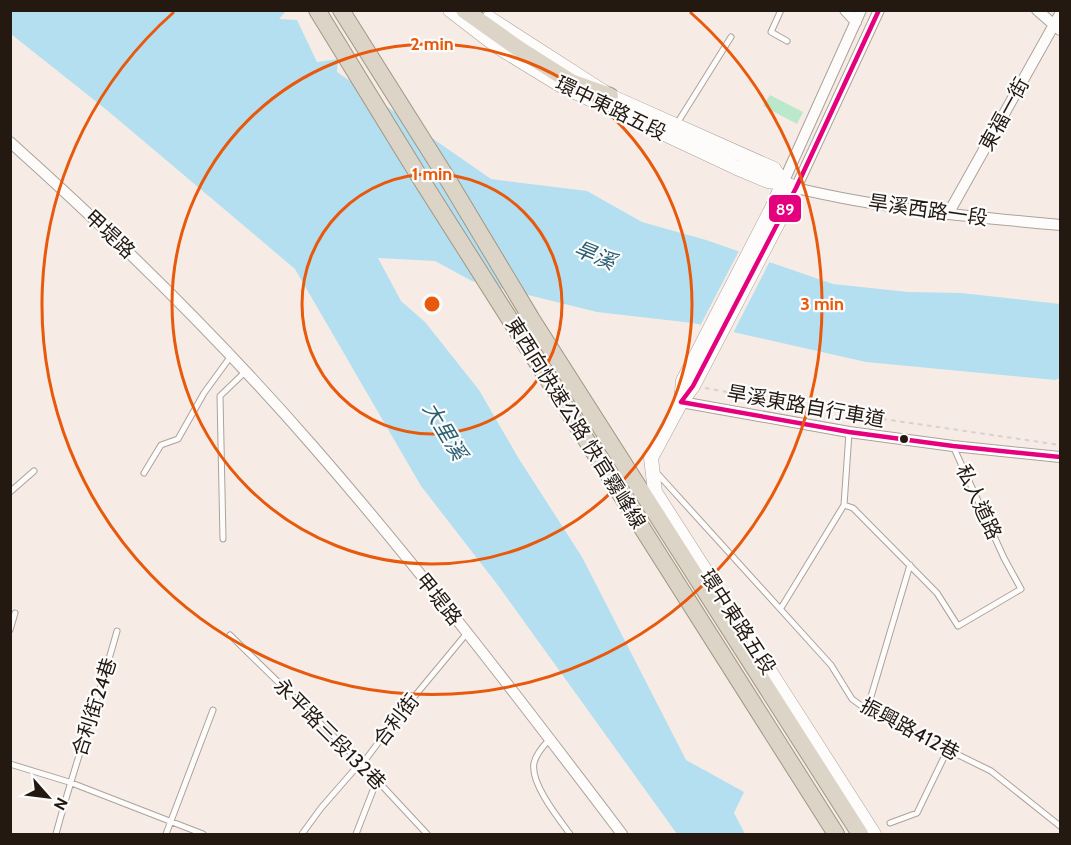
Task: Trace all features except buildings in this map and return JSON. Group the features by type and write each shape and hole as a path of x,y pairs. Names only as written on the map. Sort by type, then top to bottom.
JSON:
{"highway":[{"name":"東西向快速公路 快官霧峰線","path":"317,10 419,176 836,834"},
{"name":"東西向快速公路 快官霧峰線","path":"341,10 450,183 531,318 860,834"},
{"path":"464,10 519,50 572,82 610,96"}],"street":[{"name":"環中東路五段","path":"450,10 498,47 562,86 737,168 768,181 790,185"},
{"name":"環中東路五段","path":"478,10 610,96 774,169 790,185"},
{"path":"845,10 856,22"},
{"path":"681,402 683,381 772,208 790,185 861,10"},
{"path":"651,467 651,458 681,402 693,386 790,185 879,10"},
{"path":"1037,10 1058,27"},
{"name":"東福一街","path":"948,214 1058,27 1060,14"},
{"name":"甲堤路","path":"10,142 157,279 231,356 375,519 550,739 621,834"},
{"name":"旱溪西路一段","path":"790,185 821,194 948,214 1060,225"},
{"path":"681,402 849,432 1060,457"},
{"name":"環中東路五段","path":"651,467 655,492 874,834"}],"lane":[{"path":"782,10 771,32 787,41"},
{"path":"675,126 731,37"},
{"path":"144,473 161,445 178,440 204,393 231,356"},
{"path":"223,539 220,396 245,372"},
{"path":"781,608 844,505 849,432"},
{"name":"私人道路","path":"910,565 937,593 958,626 1021,590 953,446"},
{"name":"振興路412巷","path":"651,467 831,665 852,699 867,710 991,771 1060,826"},
{"path":"10,492 34,471"},
{"path":"844,505 853,508 910,565 867,710"},
{"path":"10,630 15,613"},
{"name":"合利街24巷","path":"56,834 69,782 104,678 117,631"},
{"name":"合利街","path":"302,834 321,808 361,764 467,633"},
{"name":"永平路三段132巷","path":"230,635 361,764 426,834"},
{"path":"166,834 213,710"},
{"path":"550,739 535,760 535,777 553,812 570,834"},
{"path":"890,823 917,813 948,748"},
{"path":"10,764 69,782 203,834"},
{"path":"356,834 376,780"}],"path":[{"name":"旱溪東路自行車道","path":"693,386 856,415 1060,445"}],"green space":[{"path":"770,95 803,112 797,124 763,106"}],"water":[{"path":"10,11 286,11 279,19 297,20 317,62 338,59 337,72 491,179 587,191 642,222 706,240 833,284 908,292 961,293 1060,304 1060,378 1055,380 866,362 693,323 597,312 472,281 435,261 378,258 401,301 425,322 479,390 519,459 582,557 686,760 744,792 734,813 745,834 677,834 497,584 421,486 295,269 108,111 11,34"}],"pier":[{"path":"740,249 771,259 732,335 699,328"}],"transit line":[{"name":"89","path":"681,402 693,386 796,188 879,10"},
{"name":"89","path":"681,402 849,432 1060,457"}],"water label":[{"name":"旱溪","path":"595,255"},
{"name":"大里溪","path":"445,431"}]}
